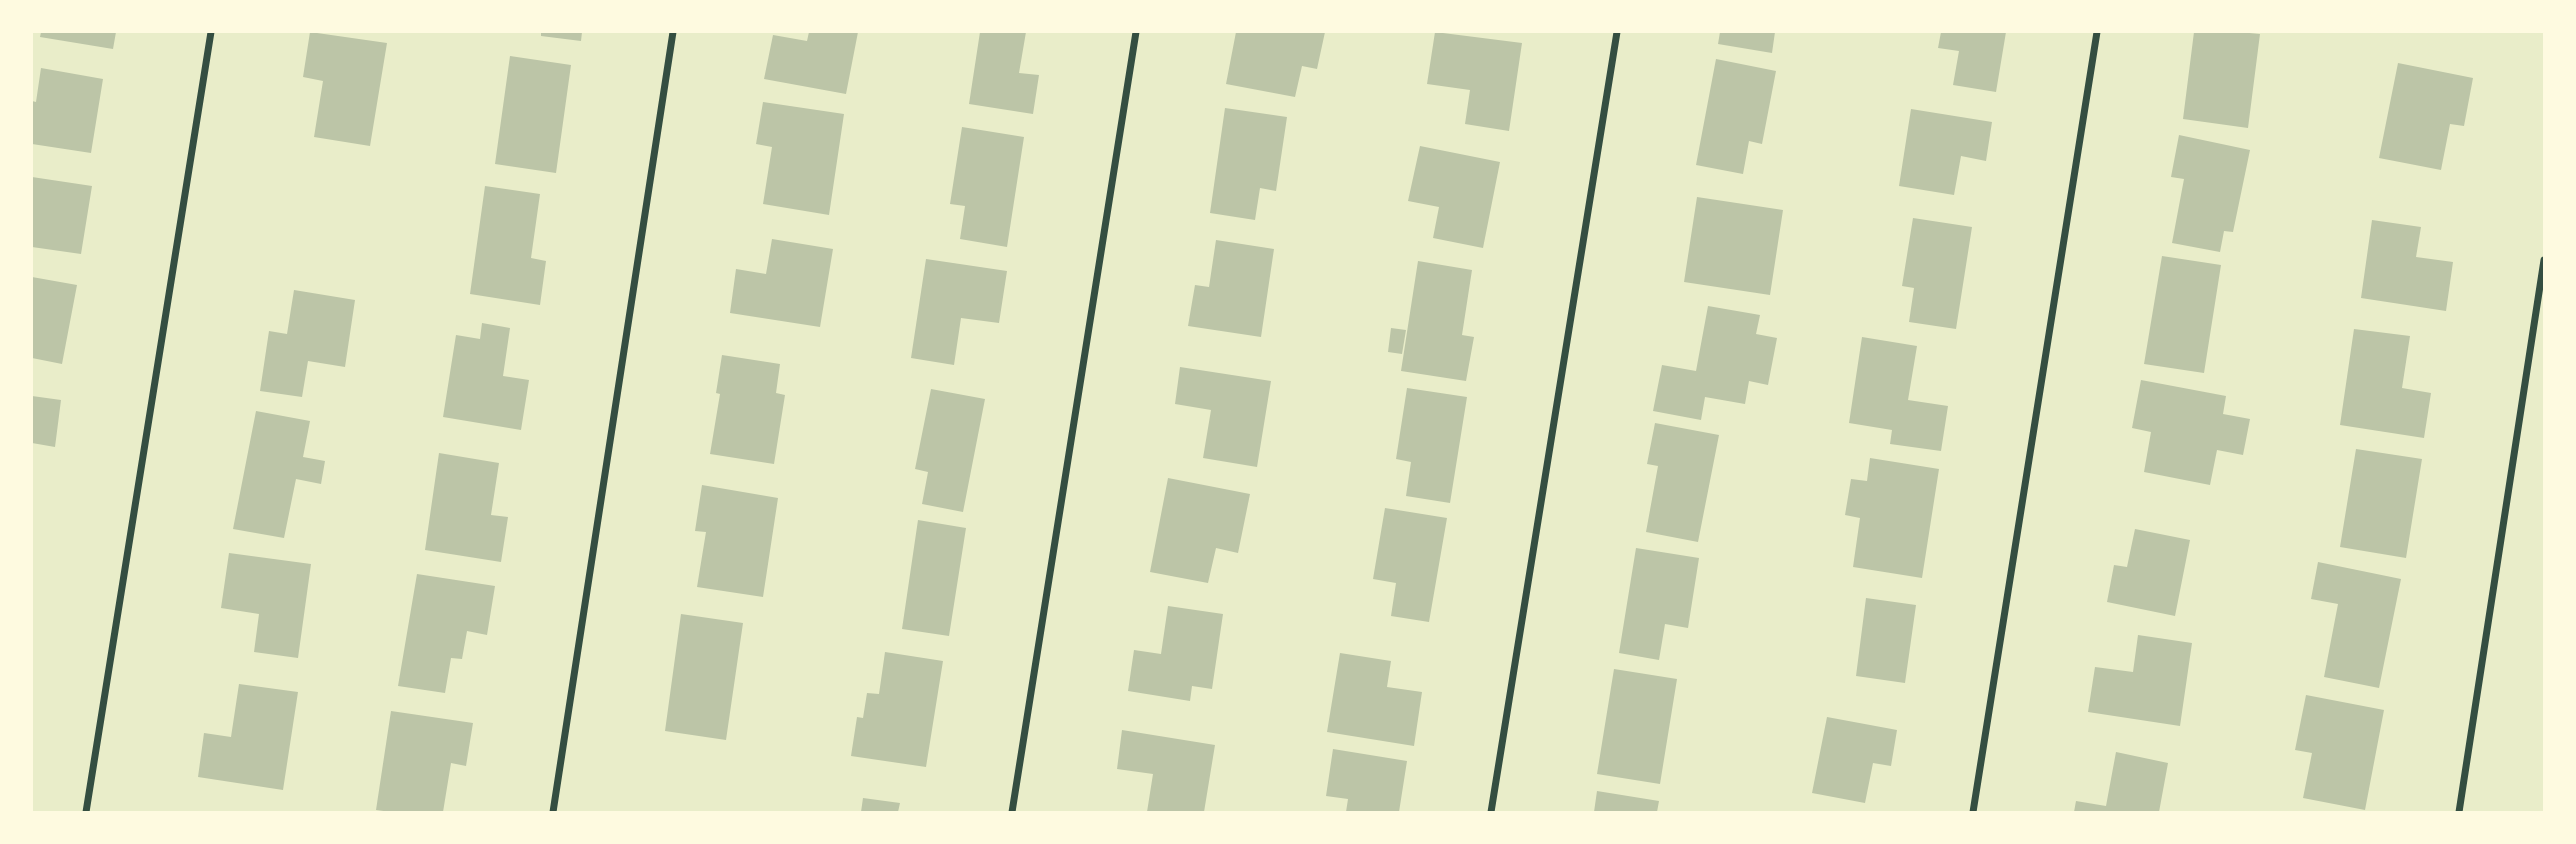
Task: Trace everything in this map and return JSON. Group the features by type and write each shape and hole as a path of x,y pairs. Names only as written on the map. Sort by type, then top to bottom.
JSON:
{"street":[{"path":"86,813 211,32"},
{"path":"554,813 673,32"},
{"path":"1012,813 1136,32"},
{"path":"1491,813 1617,32"},
{"path":"1972,813 2097,32"},
{"path":"2459,813 2544,260"}],"building":[{"path":"41,32 116,32 113,49 40,37"},
{"path":"310,32 387,43 370,146 314,137 323,81 303,77"},
{"path":"541,32 582,32 581,41 541,36"},
{"path":"809,32 858,32 846,94 764,79 773,35 807,41"},
{"path":"980,32 1026,32 1019,73 1039,75 1033,114 969,104"},
{"path":"1236,32 1325,32 1317,69 1302,66 1295,97 1226,84"},
{"path":"1435,32 1522,43 1509,131 1465,124 1470,90 1427,84"},
{"path":"1720,32 1775,32 1772,53 1718,44"},
{"path":"1941,32 2006,32 1996,92 1953,85 1959,51 1938,48"},
{"path":"2194,32 2260,34 2248,128 2183,119"},
{"path":"510,56 571,65 556,173 495,164"},
{"path":"1716,59 1776,71 1762,144 1749,141 1743,174 1696,165"},
{"path":"2398,63 2473,78 2464,126 2450,124 2441,170 2379,158"},
{"path":"41,68 103,79 91,153 32,144 32,101 36,102"},
{"path":"763,102 844,114 829,215 763,204 772,147 756,144"},
{"path":"1225,108 1287,117 1276,191 1260,188 1255,220 1210,213"},
{"path":"1911,109 1992,122 1986,161 1961,156 1954,195 1899,186"},
{"path":"962,127 1024,137 1007,247 960,239 965,206 950,204"},
{"path":"2179,135 2250,150 2233,232 2224,231 2220,252 2172,243 2184,179 2171,177"},
{"path":"1420,146 1500,162 1483,248 1433,238 1439,207 1408,201"},
{"path":"32,177 92,186 81,254 32,247"},
{"path":"485,186 540,194 531,258 546,261 540,305 470,294"},
{"path":"1697,197 1783,210 1770,295 1684,282"},
{"path":"1913,218 1972,227 1956,329 1909,322 1914,288 1902,286"},
{"path":"2372,220 2421,227 2416,257 2453,262 2446,311 2361,298"},
{"path":"772,239 833,249 820,327 730,313 736,269 766,274"},
{"path":"1216,240 1274,249 1261,337 1188,326 1195,285 1209,287"},
{"path":"2162,256 2221,265 2204,373 2144,364"},
{"path":"926,259 1007,271 999,323 961,318 954,365 911,358"},
{"path":"1418,261 1472,270 1462,335 1474,337 1466,381 1401,371"},
{"path":"32,277 77,285 62,364 32,358"},
{"path":"294,290 355,300 345,367 308,361 302,397 260,391 269,331 287,334"},
{"path":"1708,306 1760,315 1756,334 1777,338 1768,385 1749,381 1745,404 1705,397 1701,420 1653,411 1662,365 1696,371"},
{"path":"482,323 510,328 503,376 529,380 521,430 443,417 456,335 480,339"},
{"path":"1391,328 1406,330 1402,354 1388,352"},
{"path":"2354,329 2410,336 2402,388 2431,393 2424,438 2340,425"},
{"path":"1862,337 1917,346 1908,400 1948,406 1941,451 1890,444 1892,430 1849,423"},
{"path":"722,355 780,364 776,393 785,395 774,464 710,454 720,394 716,393"},
{"path":"1180,367 1271,381 1257,467 1203,458 1211,410 1175,404"},
{"path":"2141,380 2226,396 2223,414 2250,419 2243,455 2217,450 2210,485 2144,472 2151,432 2132,428"},
{"path":"1407,388 1467,397 1450,503 1406,496 1411,462 1396,459"},
{"path":"931,389 985,399 963,512 922,504 928,472 915,469"},
{"path":"32,396 61,400 55,447 32,443"},
{"path":"256,411 310,421 303,457 325,461 321,484 296,479 284,538 233,529"},
{"path":"1655,423 1719,435 1698,542 1646,532 1658,466 1647,464"},
{"path":"2356,449 2422,459 2406,558 2340,547"},
{"path":"439,453 499,463 491,515 508,517 501,562 425,550"},
{"path":"1870,458 1939,469 1922,578 1853,567 1860,518 1845,515 1851,479 1867,481"},
{"path":"1168,478 1250,494 1238,553 1216,548 1208,583 1150,572"},
{"path":"702,485 778,498 763,597 697,587 706,532 695,531"},
{"path":"1385,508 1447,518 1429,622 1391,616 1396,583 1373,579"},
{"path":"918,520 966,528 949,636 902,629"},
{"path":"2135,529 2190,540 2175,616 2107,602 2114,565 2127,567"},
{"path":"1636,548 1699,558 1688,628 1665,624 1659,660 1619,653"},
{"path":"229,553 311,564 298,658 254,652 259,614 221,608"},
{"path":"2318,562 2401,579 2379,688 2324,677 2338,604 2311,599"},
{"path":"417,574 495,586 487,635 467,631 462,659 451,658 445,693 398,686"},
{"path":"1866,598 1916,605 1905,683 1856,676"},
{"path":"1168,606 1223,614 1212,689 1192,686 1190,701 1128,691 1134,650 1161,654"},
{"path":"681,614 743,623 726,740 665,731"},
{"path":"2138,635 2192,643 2180,726 2088,712 2095,667 2133,672"},
{"path":"885,652 943,661 926,767 851,756 857,717 863,718 867,693 879,694"},
{"path":"1340,653 1391,661 1387,687 1422,692 1414,746 1327,732"},
{"path":"1614,669 1677,679 1660,784 1597,774"},
{"path":"239,684 298,692 283,790 198,777 204,733 231,737"},
{"path":"2306,695 2384,710 2365,810 2303,798 2312,753 2295,750"},
{"path":"391,711 473,723 466,766 451,763 443,812 376,810"},
{"path":"1827,717 1897,730 1891,766 1873,763 1865,803 1812,793"},
{"path":"1122,730 1215,745 1204,812 1147,812 1153,774 1117,769"},
{"path":"1333,749 1407,761 1399,812 1346,812 1348,799 1326,796"},
{"path":"2116,752 2168,763 2159,812 2074,812 2076,801 2106,806"},
{"path":"1597,791 1659,801 1657,812 1594,812"},
{"path":"863,798 900,803 898,812 861,812"}]}
